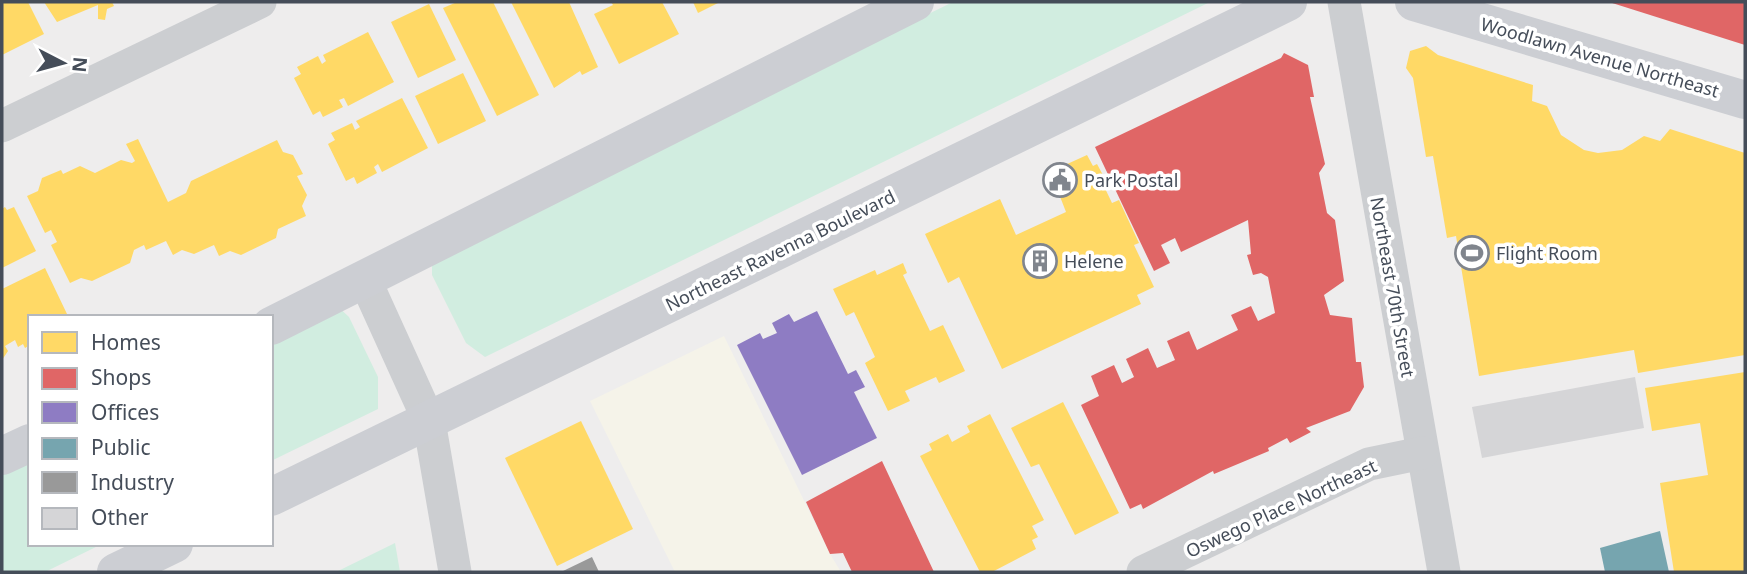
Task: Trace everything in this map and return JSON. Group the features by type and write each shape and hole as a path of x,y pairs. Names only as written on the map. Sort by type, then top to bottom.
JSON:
{"main road":[{"path":"273,325 915,2"},
{"name":"Northeast Ravenna Boulevard","path":"273,496 1288,2"},
{"name":"Woodlawn Avenue Northeast","path":"1414,2 1745,100"},
{"path":"2,456 28,444"},
{"path":"116,572 170,546"}],"street":[{"path":"2,126 260,2"},
{"name":"Northeast 70th Street","path":"1344,2 1444,572"},
{"path":"365,280 429,421 455,572"},
{"name":"Oswego Place Northeast","path":"1143,572 1369,464 1422,453"}],"shaded area":[{"path":"724,336 841,572 675,572 590,401"}],"green space":[{"path":"953,2 1210,2 485,357 466,343 432,275 432,256"},
{"path":"335,304 349,317 378,377 378,409 273,460 273,334"},
{"path":"28,454 28,546 98,546 45,572 2,572 2,467"},
{"path":"395,543 400,572 336,572"}],"building: Homes":[{"path":"2,2 28,2 44,34 2,55"},
{"path":"44,2 112,2 114,6 107,9 105,20 98,19 98,5 57,22"},
{"path":"457,2 493,2 539,95 497,116 443,8"},
{"path":"511,2 569,2 598,67 582,75 580,71 554,88"},
{"path":"611,2 662,2 679,34 619,64 594,14 613,5"},
{"path":"693,2 720,2 698,13"},
{"path":"429,4 456,60 418,78 391,22"},
{"path":"368,32 394,82 348,106 344,98 339,100 343,107 323,117 320,111 313,115 294,78 301,74 297,67 318,56 322,64 326,61 323,55"},
{"path":"1426,46 1438,55 1533,85 1532,101 1547,106 1561,135 1584,150 1598,153 1622,150 1644,136 1660,141 1670,129 1745,153 1745,355 1638,373 1634,350 1479,376 1456,236 1447,238 1433,156 1426,157 1413,78 1406,68 1410,51"},
{"path":"463,73 486,121 438,144 415,96"},
{"path":"402,98 428,148 382,172 378,164 374,167 377,173 357,184 354,177 346,181 328,144 335,140 331,133 352,123 355,130 360,127 356,121"},
{"path":"138,139 168,202 186,193 191,181 277,140 283,152 293,155 303,174 297,176 307,195 302,206 306,216 278,229 276,238 241,255 230,251 219,256 214,245 194,254 182,250 173,255 166,241 146,250 144,245 134,250 130,263 92,281 81,278 70,283 51,245 57,242 51,230 45,233 27,196 38,191 42,178 61,170 63,174 80,166 95,173 121,160 132,163 135,161 126,144"},
{"name":"Helene","path":"1087,155 1093,166 1097,164 1104,177 1101,180 1112,203 1119,200 1139,243 1134,245 1154,287 1137,295 1141,304 1002,369 959,277 948,283 925,234 1000,199 1016,235 1066,212 1059,194 1054,197 1043,175"},
{"path":"5,207 7,210 14,207 36,251 2,268 2,209"},
{"path":"903,263 907,273 903,275 930,331 943,325 965,371 939,383 936,377 905,391 910,401 888,411 865,363 875,357 854,312 846,316 833,289 875,270 877,275"},
{"path":"45,268 67,314 28,315 28,346 25,348 23,344 18,347 15,340 5,346 8,351 2,360 2,289"},
{"path":"1745,372 1745,572 1674,572 1660,483 1708,475 1700,423 1652,431 1645,388"},
{"path":"1063,402 1119,513 1075,535 1039,464 1031,467 1011,428"},
{"path":"990,414 1044,520 1032,526 1038,537 1032,540 1036,549 992,572 980,572 920,456 932,450 929,444 948,434 952,442 970,432 967,426"},
{"path":"581,421 633,529 557,566 505,458"}],"building: Shops":[{"path":"1609,2 1745,2 1745,45"},
{"path":"1284,53 1308,65 1314,97 1310,97 1325,164 1319,173 1327,213 1335,220 1344,281 1324,295 1330,315 1352,318 1356,362 1361,362 1364,387 1350,411 1306,428 1311,432 1290,443 1287,438 1268,448 1269,451 1214,474 1213,471 1143,509 1141,504 1130,509 1081,405 1099,396 1091,376 1114,365 1122,383 1134,377 1126,359 1148,348 1157,368 1175,360 1167,341 1189,331 1197,350 1238,330 1231,315 1251,306 1258,321 1275,313 1268,277 1261,273 1253,275 1247,255 1251,254 1248,220 1181,252 1175,238 1161,245 1170,263 1154,271 1095,147 1281,58"},
{"path":"882,461 934,572 852,572 843,553 830,554 806,502"}],"building: Offices":[{"path":"817,311 848,374 856,370 865,387 854,392 877,438 802,475 737,345 760,333 763,339 777,333 772,323 789,314 794,322"}],"building: Public":[{"path":"1660,531 1669,572 1605,572 1600,548"}],"building: Industry":[{"path":"592,557 599,572 561,572"}],"building: Other":[{"path":"1635,377 1644,428 1482,458 1472,407"}],"place":[{"name":"Park Postal","path":"1060,180"},
{"name":"Flight Room","path":"1472,253"},
{"name":"Helene","path":"1040,261"}]}
